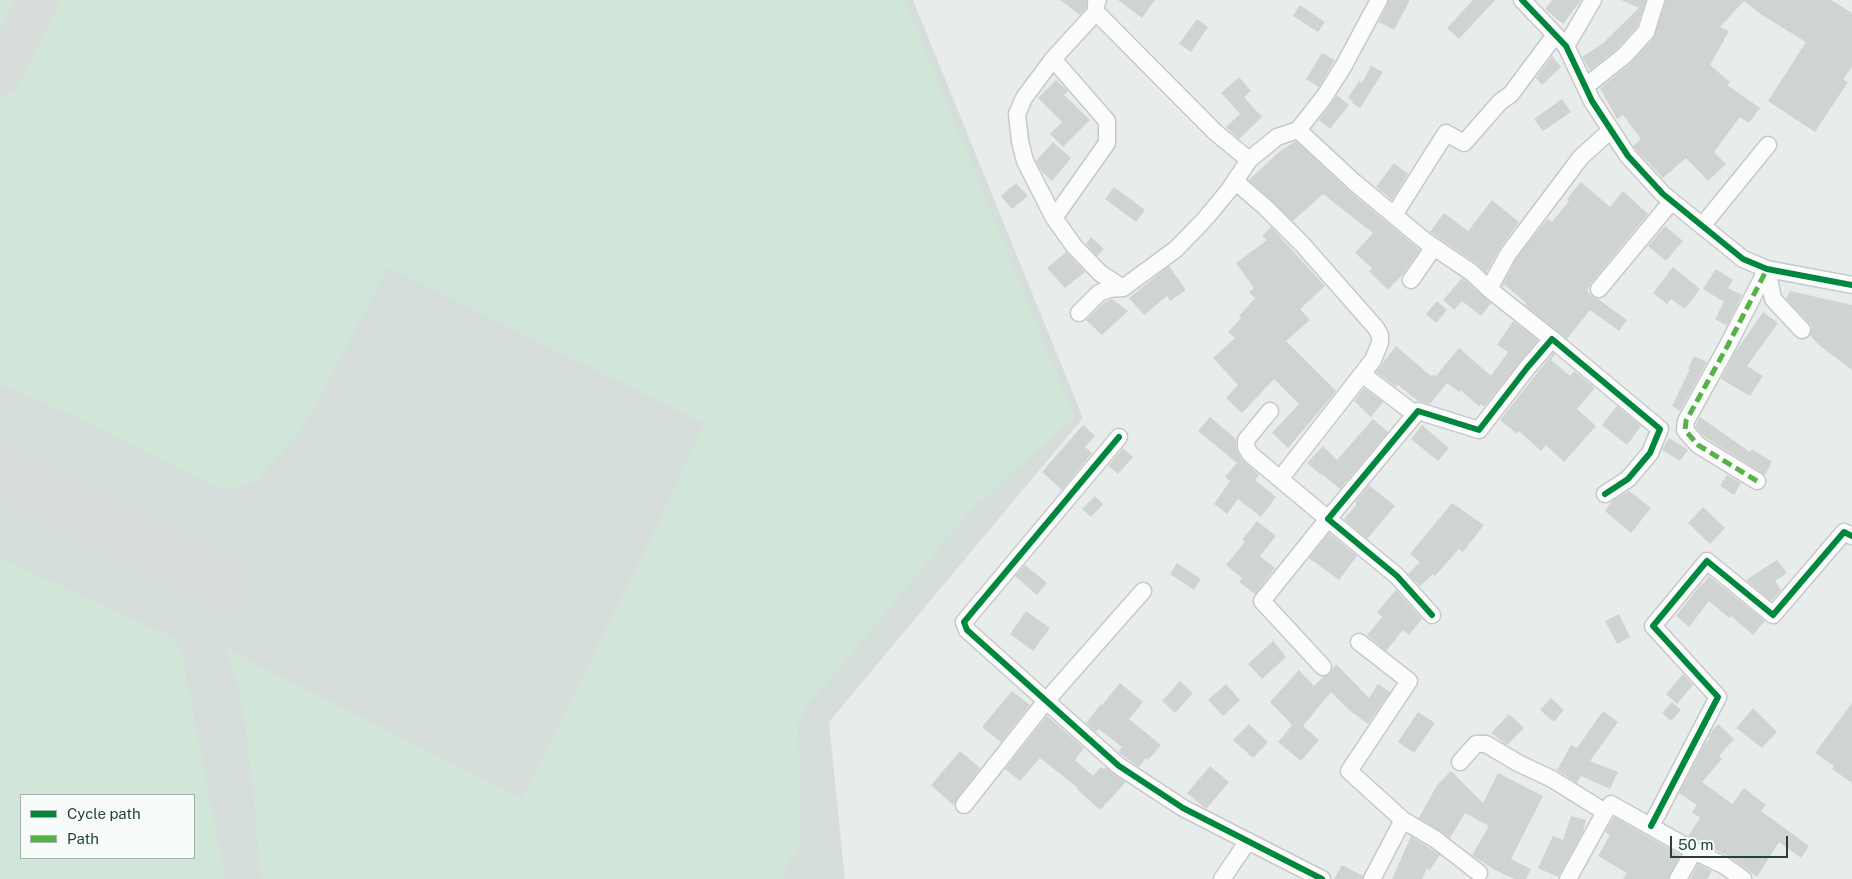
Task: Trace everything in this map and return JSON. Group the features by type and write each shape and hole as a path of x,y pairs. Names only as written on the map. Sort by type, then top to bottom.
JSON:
{"street":[{"path":"1079,312 1099,293 1109,289 1123,288 1176,249 1205,219 1236,182 1249,160 1277,136 1298,130 1324,97 1338,75 1379,0"},
{"path":"1522,0 1560,40 1586,86 1592,101 1628,156 1663,194 1743,259 1767,269 1852,285"},
{"path":"1394,215 1446,132 1464,143 1500,102 1511,94 1560,40 1593,0"},
{"path":"1586,86 1624,56 1646,32 1656,0"},
{"path":"1123,288 1100,273 1074,246 1054,218 1025,162 1017,114 1024,98 1097,6 1215,132 1249,160"},
{"path":"1053,60 1107,121 1108,131 1108,143 1054,218"},
{"path":"1298,130 1354,182 1434,247 1471,272 1660,430 1650,453 1628,479 1605,494"},
{"path":"1489,289 1508,254 1581,157 1611,130"},
{"path":"1702,226 1768,145"},
{"path":"1236,182 1302,244 1376,328 1380,343 1373,360 1280,480"},
{"path":"1599,289 1672,201"},
{"path":"1411,280 1434,247"},
{"path":"1767,269 1773,299 1802,330"},
{"path":"1757,481 1698,445 1685,430 1686,421 1767,269"},
{"path":"1323,667 1262,601 1418,411 1479,430 1552,339"},
{"path":"1362,374 1415,414"},
{"path":"1270,411 1246,440 1246,447 1250,454 1397,576 1432,616"},
{"path":"1119,437 964,622 967,630 1119,766 1183,808 1322,879"},
{"path":"1650,826 1718,697 1653,626 1708,561 1773,615 1844,532 1852,536"},
{"path":"964,805 1046,701 1143,590"},
{"path":"1359,642 1409,680 1349,771 1403,820 1435,839 1480,877"},
{"path":"1460,762 1476,744 1486,744 1518,763 1552,779 1605,812"},
{"path":"1568,879 1611,804 1694,852 1725,866 1743,879"},
{"path":"1372,879 1403,820"},
{"path":"1222,879 1248,841"},
{"path":"1678,879 1694,852"}],"shaded area":[{"path":"0,0 913,0 1083,418 829,722 845,879 0,879"}],"green space":[{"path":"0,0 905,0 1074,417 967,514 806,706 798,724 801,846 790,859 782,879 261,879 251,770 240,690 225,648 522,798 658,524 704,424 388,267 311,415 300,431 257,480 245,486 233,488 220,487 206,482 77,417 0,385"},
{"path":"0,558 172,637 181,649 225,879 0,879"}],"building":[{"path":"1060,0 1087,0 1086,8 1080,15"},
{"path":"1118,0 1155,0 1142,18"},
{"path":"1389,0 1410,0 1394,30 1379,22"},
{"path":"1473,0 1495,0 1459,39 1447,28"},
{"path":"1552,0 1581,0 1563,24 1545,9"},
{"path":"1621,0 1646,0 1637,27 1617,49 1590,70 1582,57 1602,44 1639,8"},
{"path":"1666,0 1831,0 1852,13 1852,67 1843,79 1848,82 1815,132 1768,101 1806,42 1762,15 1744,1 1720,27 1729,31 1710,65 1730,82 1727,85 1760,108 1749,123 1740,117 1714,152 1726,164 1708,181 1686,158 1663,178 1633,146 1641,139 1623,115 1617,119 1600,88 1630,64 1653,39"},
{"path":"1300,5 1325,22 1318,32 1293,16"},
{"path":"1197,19 1208,27 1191,52 1179,44"},
{"path":"1322,53 1335,60 1319,87 1306,79"},
{"path":"1552,56 1561,67 1542,85 1536,78"},
{"path":"1371,66 1383,72 1360,108 1348,98 1359,81 1362,83"},
{"path":"1239,77 1251,91 1244,97 1262,117 1239,139 1226,127 1240,114 1221,93"},
{"path":"1056,80 1068,91 1064,95 1090,120 1063,147 1050,134 1062,122 1038,98"},
{"path":"1337,95 1349,105 1330,129 1319,120"},
{"path":"1562,99 1571,112 1543,131 1534,119"},
{"path":"1296,141 1348,190 1420,250 1403,274 1388,290 1369,271 1372,268 1355,253 1373,233 1323,194 1293,221 1249,180 1280,151"},
{"path":"1053,142 1071,158 1052,181 1042,172 1036,161"},
{"path":"1394,163 1408,174 1392,200 1376,187"},
{"path":"1581,182 1610,207 1623,191 1648,214 1591,283 1587,291 1627,320 1619,331 1590,310 1567,339 1525,305 1526,303 1505,285 1502,286 1516,259 1548,219 1552,222"},
{"path":"1016,183 1028,196 1012,209 1001,196"},
{"path":"1114,187 1145,210 1136,222 1105,199"},
{"path":"1492,200 1519,222 1500,248 1486,273 1477,264 1430,232 1444,213 1468,231"},
{"path":"1665,226 1683,241 1666,261 1648,246"},
{"path":"1271,227 1325,286 1300,309 1310,320 1286,341 1336,391 1288,448 1272,433 1299,404 1274,379 1242,413 1226,398 1238,385 1213,358 1235,338 1228,332 1255,298 1249,292 1254,288 1236,263 1267,240 1262,236"},
{"path":"1091,237 1104,249 1097,256 1086,244"},
{"path":"1066,252 1085,272 1065,288 1047,268"},
{"path":"1169,266 1186,290 1170,301 1167,296 1144,315 1129,298"},
{"path":"1673,267 1700,289 1685,309 1671,299 1667,304 1653,293"},
{"path":"1716,269 1733,280 1728,288 1742,295 1727,326 1715,319 1724,302 1703,289"},
{"path":"1462,278 1491,303 1481,316 1462,301 1454,310 1443,300"},
{"path":"1790,291 1852,305 1852,370 1819,345 1810,335 1812,328 1810,324 1786,299"},
{"path":"1112,299 1128,311 1102,335 1086,320 1105,302"},
{"path":"1437,301 1447,310 1436,323 1426,314"},
{"path":"1763,312 1778,323 1747,366 1763,376 1750,396 1721,379 1734,354"},
{"path":"1513,321 1538,340 1484,407 1481,404 1479,406 1460,390 1459,392 1447,383 1430,404 1418,401 1398,385 1396,387 1376,372 1396,346 1432,377 1434,374 1436,376 1459,348 1491,376 1508,352 1497,345"},
{"path":"1553,353 1555,354 1551,360 1570,376 1574,371 1595,388 1577,409 1596,426 1564,462 1546,445 1541,451 1519,431 1517,434 1500,420"},
{"path":"1694,356 1707,362 1680,411 1672,406 1690,369 1688,369"},
{"path":"1364,388 1383,402 1371,417 1354,401"},
{"path":"1617,406 1641,426 1627,445 1602,425"},
{"path":"1210,417 1236,439 1236,447 1241,459 1259,475 1255,480 1276,497 1261,517 1238,499 1227,514 1214,504 1230,481 1225,477 1237,463 1198,431"},
{"path":"1700,417 1750,452 1752,449 1772,462 1765,475 1705,437 1695,427"},
{"path":"1373,419 1388,432 1340,489 1307,463 1323,446 1337,460"},
{"path":"1083,425 1095,436 1085,447 1092,453 1062,490 1042,472"},
{"path":"1422,425 1449,448 1438,461 1411,439"},
{"path":"1669,438 1688,450 1680,461 1662,450"},
{"path":"1123,448 1133,457 1118,474 1108,466"},
{"path":"1727,475 1741,483 1734,495 1720,486"},
{"path":"1369,485 1395,506 1367,539 1344,519 1357,504 1355,502"},
{"path":"1629,491 1651,508 1631,533 1605,511 1613,500"},
{"path":"1095,496 1103,504 1091,517 1082,509"},
{"path":"1452,503 1484,525 1463,552 1459,549 1435,576 1433,574 1420,586 1408,574 1420,562 1410,554"},
{"path":"1703,507 1725,528 1710,544 1688,523"},
{"path":"1257,521 1276,536 1260,556 1275,568 1255,594 1239,582 1242,578 1226,565 1245,542 1242,540"},
{"path":"1329,533 1357,556 1339,580 1309,558"},
{"path":"1777,560 1787,573 1775,581 1781,590 1771,601 1746,580"},
{"path":"1177,563 1201,579 1194,590 1170,574"},
{"path":"1025,565 1047,583 1037,595 1015,576"},
{"path":"1709,576 1765,621 1753,635 1731,616 1729,618 1709,601 1689,627 1676,616"},
{"path":"1396,590 1422,619 1409,635 1403,630 1386,651 1367,635 1382,617 1377,612"},
{"path":"1026,611 1050,628 1033,651 1010,634"},
{"path":"1619,614 1630,637 1617,644 1605,621"},
{"path":"1273,641 1286,657 1262,679 1248,664"},
{"path":"1336,664 1369,698 1378,684 1390,692 1368,724 1349,710 1331,692 1303,726 1319,740 1301,761 1278,742 1292,725 1270,702 1299,670 1314,686 1323,677 1330,674"},
{"path":"1683,674 1693,685 1677,704 1666,694"},
{"path":"1180,681 1193,693 1175,713 1162,701"},
{"path":"1120,683 1143,702 1129,719 1161,745 1139,767 1118,752 1122,747 1099,729 1096,732 1086,723"},
{"path":"1226,684 1240,700 1223,716 1208,700"},
{"path":"1012,691 1030,705 1001,742 982,727"},
{"path":"1551,698 1564,710 1554,722 1540,710"},
{"path":"1672,702 1681,710 1671,721 1662,713"},
{"path":"1852,703 1852,783 1832,769 1834,766 1815,753"},
{"path":"1753,708 1777,732 1762,748 1736,728"},
{"path":"1603,711 1618,722 1590,761 1618,772 1610,789 1581,776 1577,783 1557,770 1571,745 1577,748"},
{"path":"1418,712 1435,723 1414,753 1398,742"},
{"path":"1509,714 1524,728 1507,745 1491,733"},
{"path":"1047,716 1084,748 1075,760 1093,776 1101,767 1104,769 1106,767 1126,782 1100,810 1078,788 1040,758 1020,781 1005,769"},
{"path":"1249,724 1268,742 1253,758 1233,740"},
{"path":"1718,724 1734,739 1719,756 1722,759 1702,782 1732,804 1744,788 1766,805 1761,811 1809,846 1801,858 1779,842 1757,877 1730,857 1688,836 1700,818 1692,812 1697,805 1679,793 1705,743 1710,738 1708,737"},
{"path":"960,751 980,768 953,805 931,785"},
{"path":"1210,766 1229,782 1206,809 1187,793"},
{"path":"1451,771 1483,803 1498,773 1543,796 1511,859 1531,869 1526,879 1514,879 1493,869 1472,855 1489,826 1465,813 1450,838 1419,818 1437,785"},
{"path":"1571,816 1586,820 1583,832 1558,877 1538,868 1553,836 1563,840"},
{"path":"1614,817 1680,855 1668,879 1623,879 1627,873 1598,856 1610,835 1605,832"},
{"path":"1411,836 1440,855 1430,870 1427,868 1422,879 1392,879"},
{"path":"1698,864 1712,871 1707,879 1690,879"},
{"path":"1342,865 1363,876 1362,879 1334,879"}],"taxiway":[{"path":"0,75 38,0"},
{"path":"0,473 222,582"}],"marked path":[{"path":"1757,481 1698,445 1685,430 1686,421 1767,269"}],"cycle path":[{"path":"1522,0 1566,46 1592,101 1628,156 1663,194 1743,259 1767,269 1852,285"},
{"path":"1432,615 1397,576 1328,519 1418,411 1479,430 1552,339 1660,429 1650,453 1628,479 1605,494"},
{"path":"1119,437 964,622 967,630 1119,766 1183,808 1322,879"},
{"path":"1651,826 1718,697 1653,626 1707,561 1773,615 1844,532 1852,536"}]}
